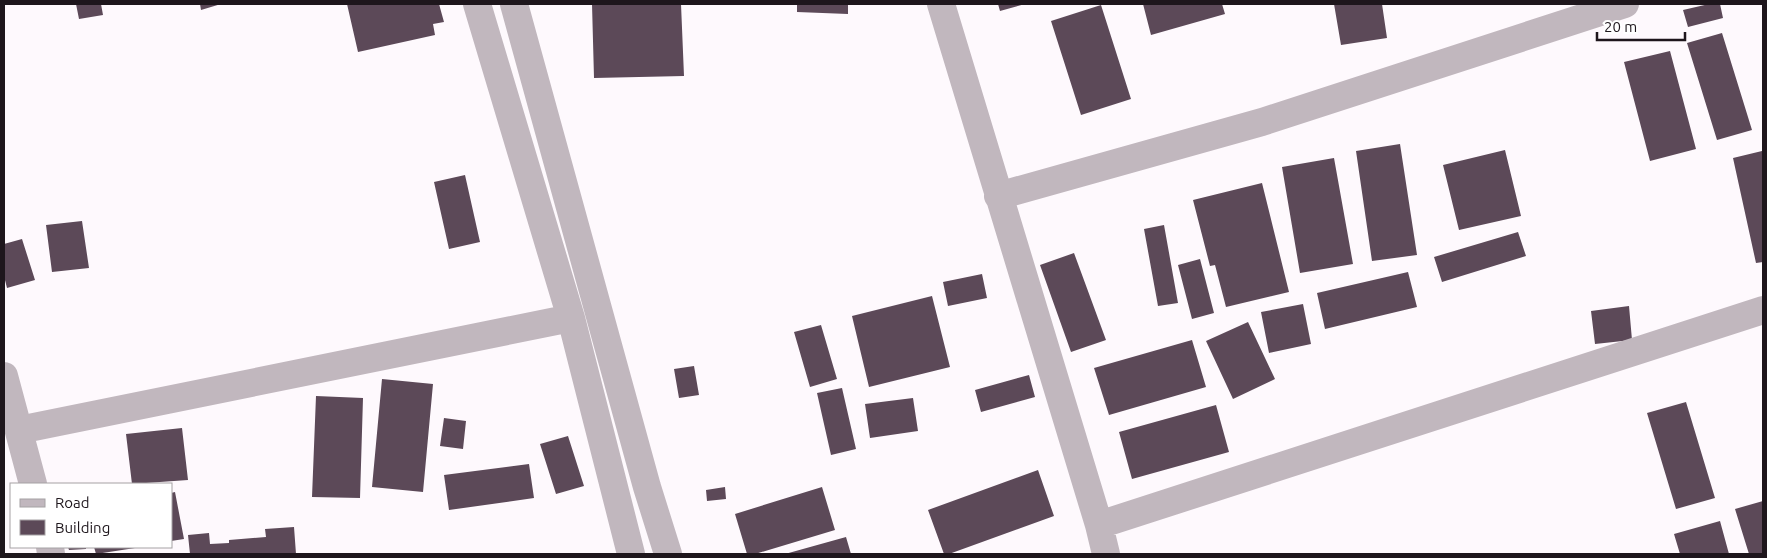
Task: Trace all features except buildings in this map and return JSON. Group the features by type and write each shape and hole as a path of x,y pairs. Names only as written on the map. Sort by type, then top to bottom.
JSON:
{"street":[{"path":"477,4 571,318 631,554"},
{"path":"514,4 647,487 668,554"},
{"path":"941,4 1099,525 1106,554"},
{"path":"998,196 1262,122 1625,4"},
{"path":"1099,525 1763,310"},
{"path":"19,430 571,318"},
{"path":"4,376 33,483"}]}
